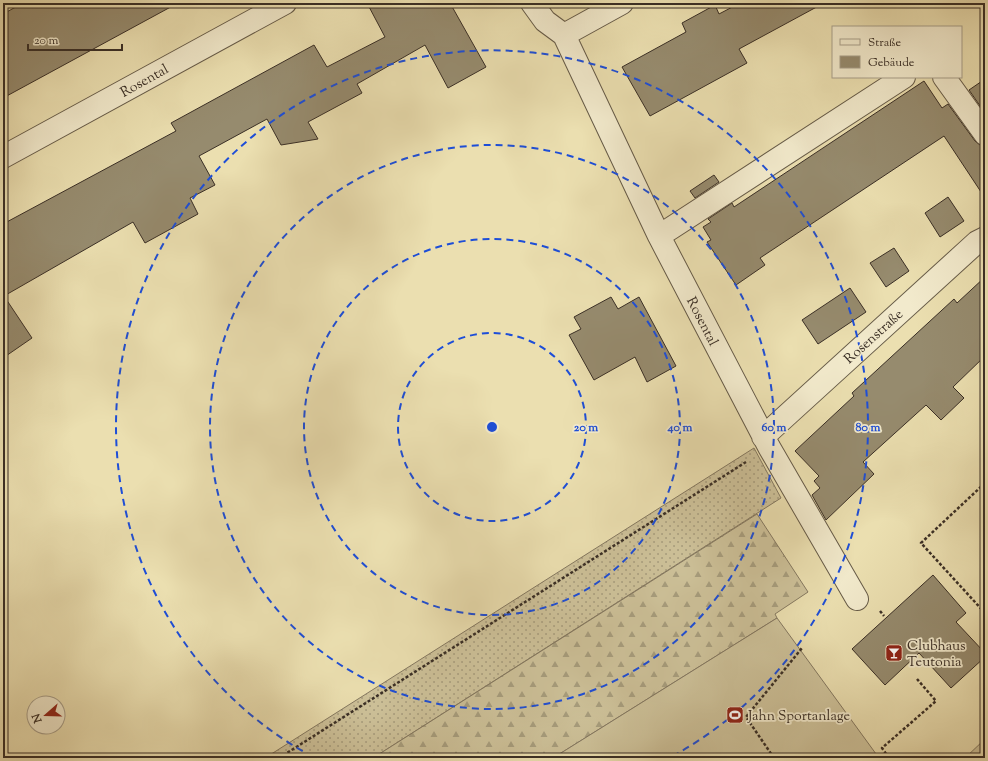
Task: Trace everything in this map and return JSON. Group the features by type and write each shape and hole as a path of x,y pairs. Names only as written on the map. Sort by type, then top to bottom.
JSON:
{"street":[{"name":"Rosental","path":"3,157 285,3"},
{"name":"Rosental","path":"532,3 545,21 564,35 659,236 766,442 857,599"},
{"path":"564,35 622,3"},
{"path":"659,236 902,78"},
{"path":"945,78 985,134"},
{"name":"Rosenstraße","path":"766,442 977,242 985,238"}],"path":[{"path":"279,758 766,442"},
{"path":"985,484 921,543 985,613"},
{"path":"774,758 746,718 802,648"},
{"path":"889,758 882,748 936,700 917,679"}],"green space":[{"path":"754,448 781,498 373,758 265,758"},
{"path":"757,514 808,592 775,614 777,618 553,758 373,758"},
{"name":"Jahn Sportanlage","path":"777,618 879,758 553,758"},
{"path":"985,739 985,758 965,758"}],"building":[{"path":"23,3 178,3 3,98 3,14"},
{"path":"367,3 450,3 486,67 448,88 425,45 357,84 362,93 308,122 318,139 281,145 267,119 199,156 215,185 190,198 198,214 145,243 133,222 4,296 32,338 3,358 3,224 176,131 171,123 314,45 327,67 385,37"},
{"path":"740,3 824,3 739,49 747,63 650,116 622,67 686,32 682,23 715,5 719,14"},
{"path":"985,79 985,113 969,90"},
{"path":"924,81 942,108 948,104 975,141 980,145 985,146 985,198 944,136 760,258 765,265 736,285 707,242 711,240 703,227 711,222 708,219 732,203 734,207"},
{"path":"714,175 719,182 695,198 690,191"},
{"path":"948,197 964,221 940,237 925,213"},
{"path":"894,248 909,271 886,287 870,263"},
{"path":"985,277 985,356 953,387 964,398 941,420 926,405 863,462 874,474 826,520 812,495 820,488 814,481 819,476 795,451 854,396 852,393 954,299 957,303"},
{"path":"850,288 866,312 818,344 802,320"},
{"path":"611,297 618,309 639,297 676,366 647,382 635,357 594,380 569,335 581,329 574,317"},
{"path":"933,575 966,613 956,622 985,653 985,657 951,688 919,653 885,685 852,649"}],"place":[{"name":"Clubhaus Teutonia","path":"894,653"},
{"name":"Jahn Sportanlage","path":"735,715"}]}
